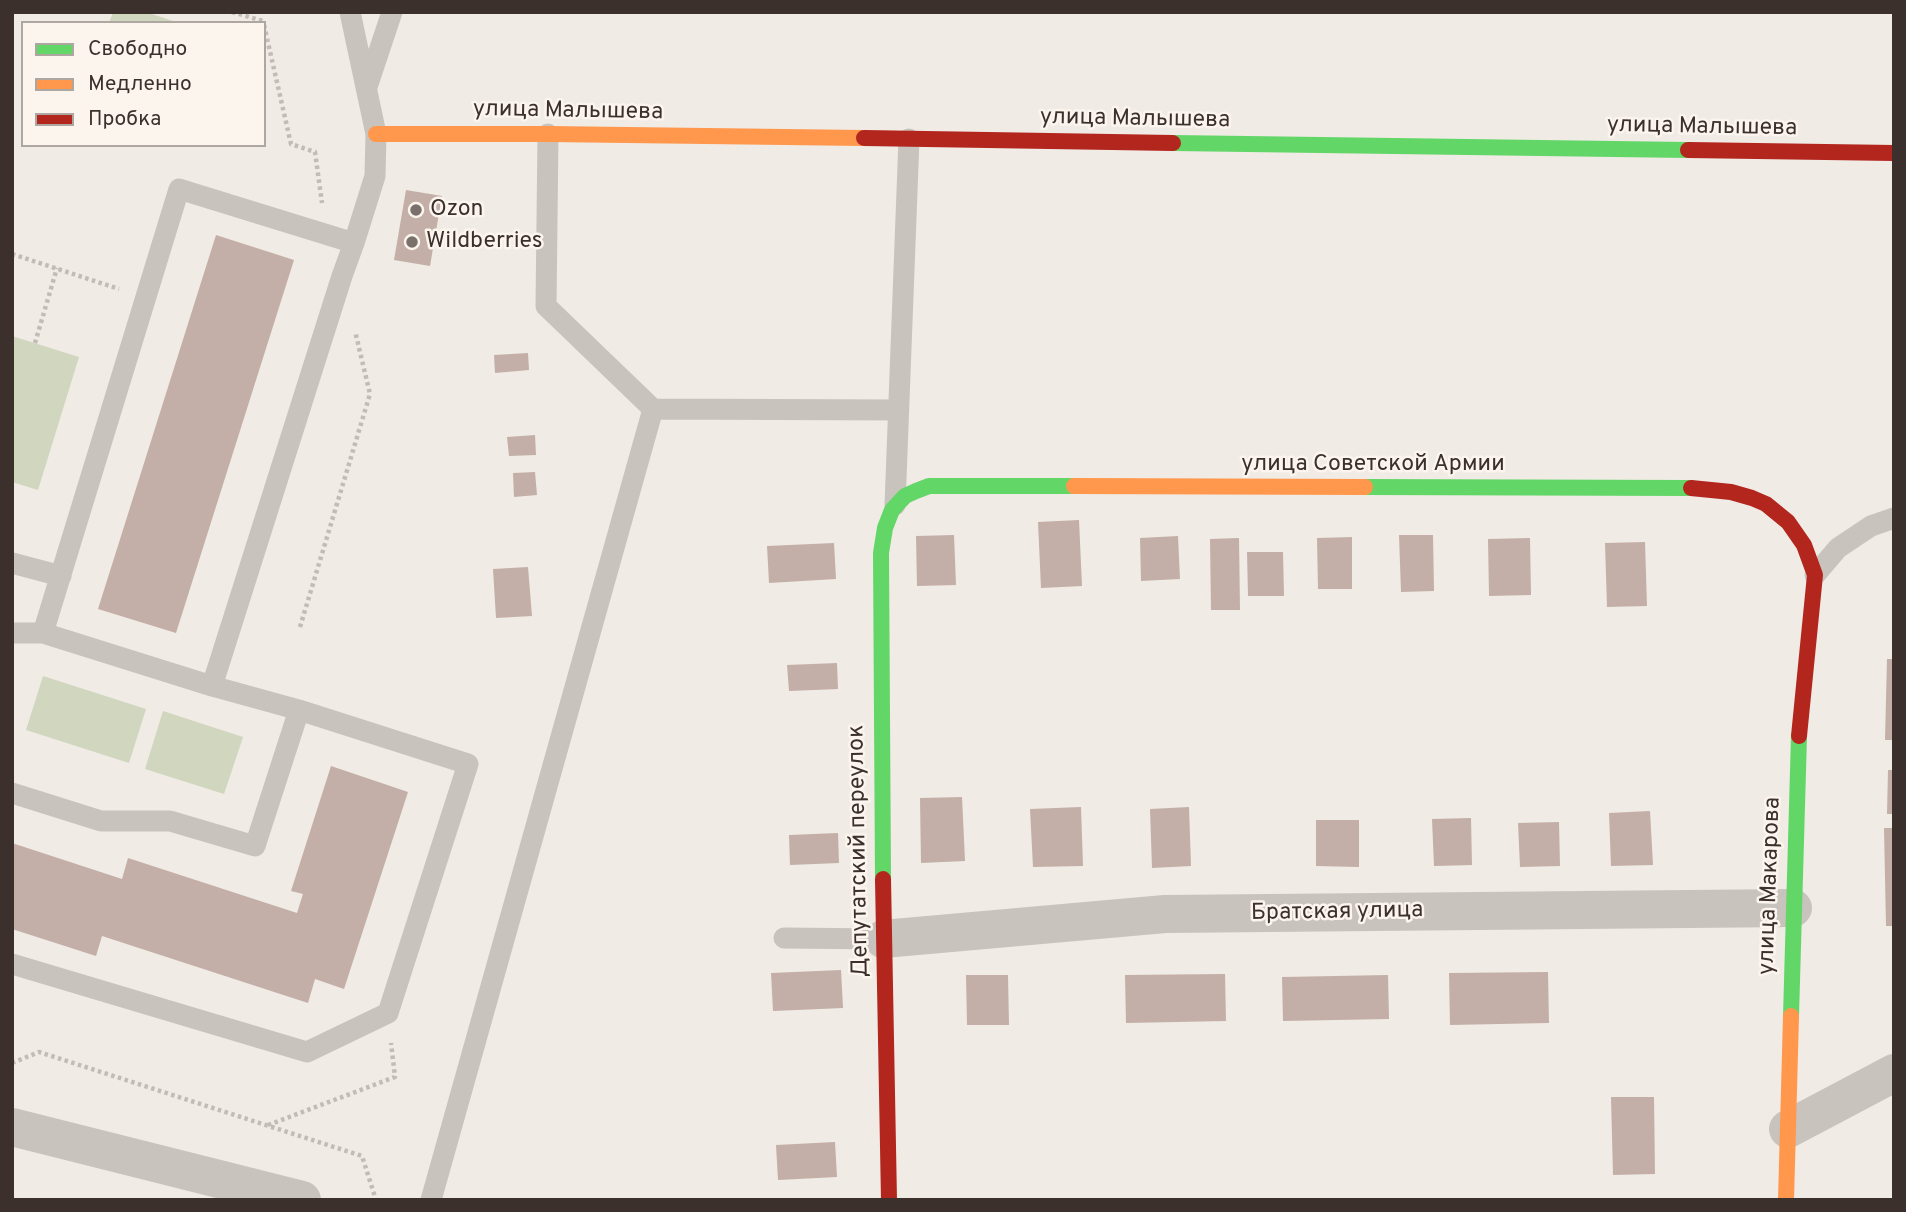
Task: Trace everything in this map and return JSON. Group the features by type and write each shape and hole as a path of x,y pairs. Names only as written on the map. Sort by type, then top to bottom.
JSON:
{"street":[{"name":"улица Малышева","path":"376,134 548,134 1894,153"},
{"name":"улица Советской Армии","path":"895,505 911,491 929,486 1698,488 1736,493 1771,506 1798,534 1809,554 1815,575"},
{"name":"Депутатский переулок","path":"889,1200 883,939 881,552 885,522 895,505"},
{"name":"улица Макарова","path":"1786,1200 1799,731 1815,575"},
{"name":"Братская улица","path":"883,939 1165,914 1793,908"},
{"path":"1788,1129 1894,1073"},
{"path":"12,1127 302,1200"}],"lane":[{"path":"212,686 375,176 376,134 350,12"},
{"path":"366,88 392,12"},
{"path":"548,134 546,306 653,409 898,410"},
{"path":"895,505 909,139"},
{"path":"43,633 179,189 354,243"},
{"path":"431,1200 653,409"},
{"path":"1815,575 1838,548 1871,526 1894,518"},
{"path":"12,562 61,576"},
{"path":"12,633 43,633 468,764 388,1013 307,1052 12,964"},
{"path":"12,793 101,821 170,821 255,846 299,710"},
{"path":"784,938 883,939"}],"path":[{"path":"232,12 263,21"},
{"path":"266,33 291,144 315,152 327,234"},
{"path":"12,254 146,298"},
{"path":"35,343 57,268"},
{"path":"300,627 370,394 342,276"},
{"path":"267,1125 395,1077 388,1013"},
{"path":"12,1063 39,1052 362,1156 376,1200"}],"green space":[{"path":"113,12 146,12 173,21 110,21"},
{"path":"12,336 79,357 38,490 12,482"},
{"path":"43,676 146,709 129,763 26,730"},
{"path":"163,711 243,737 224,794 145,769"}],"building":[{"path":"406,190 442,196 430,266 394,260"},
{"path":"216,235 294,260 176,633 98,609"},
{"path":"528,353 529,370 495,373 494,355"},
{"path":"535,435 536,455 509,456 507,437"},
{"path":"535,472 537,495 514,497 513,473"},
{"path":"1079,520 1082,586 1041,588 1038,522"},
{"path":"954,535 956,585 917,586 916,536"},
{"path":"1399,535 1433,535 1434,591 1401,592"},
{"path":"1178,536 1180,579 1141,581 1140,538"},
{"path":"1352,537 1352,589 1318,589 1317,538"},
{"path":"1239,538 1240,610 1211,610 1210,539"},
{"path":"1530,538 1531,595 1489,596 1488,539"},
{"path":"1645,542 1647,606 1607,607 1605,543"},
{"path":"834,543 836,579 769,583 767,546"},
{"path":"1247,552 1283,552 1284,596 1248,596"},
{"path":"528,567 532,616 496,618 493,569"},
{"path":"1887,659 1894,659 1894,740 1885,740"},
{"path":"837,663 838,689 789,691 787,665"},
{"path":"331,766 408,792 344,989 315,979 308,1003 102,936 96,956 12,929 12,843 122,879 128,858 297,913 303,894 291,891"},
{"path":"1888,770 1894,770 1894,814 1887,814"},
{"path":"962,797 965,861 921,863 920,798"},
{"path":"1081,807 1083,866 1033,867 1030,809"},
{"path":"1189,807 1191,866 1152,868 1150,809"},
{"path":"1650,811 1653,865 1611,866 1609,813"},
{"path":"1471,818 1472,865 1434,866 1432,819"},
{"path":"1316,820 1359,820 1359,867 1316,866"},
{"path":"1559,822 1560,866 1520,867 1518,823"},
{"path":"1884,828 1894,828 1894,926 1886,926"},
{"path":"838,833 839,863 790,865 789,835"},
{"path":"841,970 843,1008 773,1011 771,973"},
{"path":"1548,972 1549,1023 1450,1025 1449,973"},
{"path":"1225,974 1226,1021 1126,1023 1125,975"},
{"path":"966,975 1008,975 1009,1025 967,1025"},
{"path":"1388,975 1389,1019 1283,1021 1282,977"},
{"path":"1611,1097 1654,1097 1655,1174 1613,1175"},
{"path":"835,1142 837,1177 778,1180 776,1145"}],"traffic: fast":[{"path":"1173,143 1688,150"},
{"path":"883,879 881,553 885,528 892,510 905,496 929,486 1074,486"},
{"path":"1365,487 1691,488"},
{"path":"1791,1016 1799,736"}],"traffic: slow":[{"path":"376,134 864,138"},
{"path":"1074,486 1365,487"},
{"path":"1786,1200 1791,1016"}],"traffic: jam":[{"path":"864,138 1173,143"},
{"path":"1688,150 1894,153"},
{"path":"1691,488 1731,492 1766,504 1788,522 1804,545 1815,575 1799,736"},
{"path":"883,879 889,1200"}],"place":[{"name":"Ozon","path":"416,210"},
{"name":"Wildberries","path":"412,242"}]}
